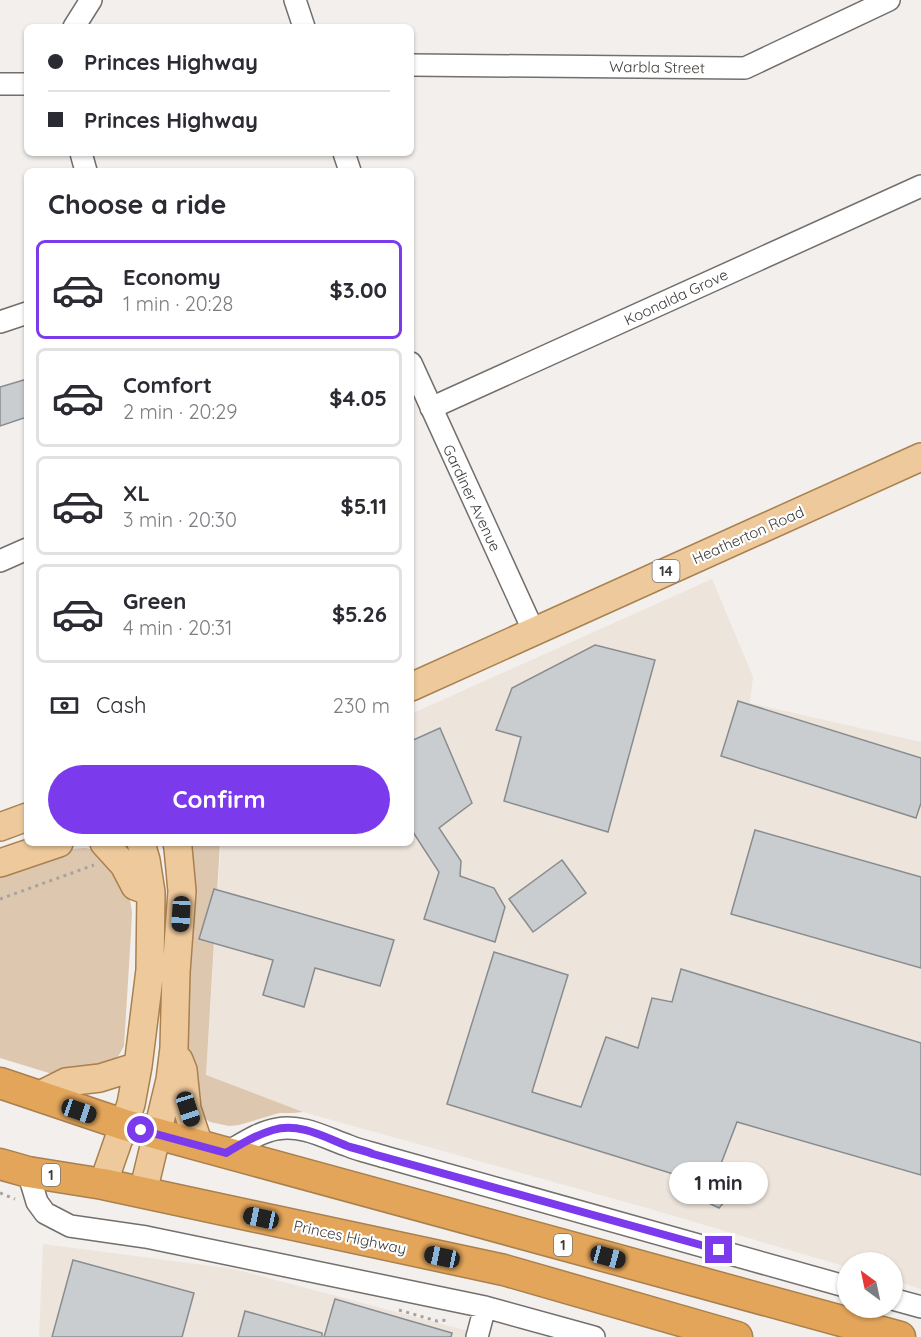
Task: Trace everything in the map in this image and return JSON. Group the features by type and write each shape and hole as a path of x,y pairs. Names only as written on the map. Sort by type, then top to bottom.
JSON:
{"highway":[{"name":"1","path":"0,1083 124,1125 900,1337"},
{"name":"Princes Highway","path":"14,1168 143,1192 504,1270 737,1337"}],"main road":[{"name":"Heatherton Road","path":"414,686 921,457"},
{"path":"0,827 24,818"},
{"path":"0,863 49,846"},
{"path":"103,1184 131,1104 150,970 151,892 147,860 142,846"},
{"path":"143,1192 171,1080 182,891 178,846"},
{"path":"109,848 124,865 135,886 151,892"},
{"path":"174,1048 183,1070 188,1109 212,1149"},
{"path":"38,1096 66,1082 100,1078 138,1066"}],"street":[{"path":"76,24 91,0"},
{"path":"296,0 303,24"},
{"name":"Warbla Street","path":"414,65 745,68 889,0"},
{"path":"0,84 24,84"},
{"name":"Koonalda Grove","path":"431,408 921,186"},
{"path":"0,322 24,314"},
{"name":"Gardiner Avenue","path":"414,373 534,632"},
{"path":"0,561 24,550"},
{"path":"212,1149 274,1129 288,1127 309,1131 361,1150 837,1284"},
{"name":"Princes Highway","path":"14,1168 45,1213 70,1226 146,1237 485,1307 594,1337"},
{"path":"903,1302 921,1307"},
{"path":"477,1337 485,1307"}],"path":[{"path":"0,899 106,861 109,848"}],"shaded area":[{"path":"712,579 753,677 750,703 921,742 921,1289 903,1283 903,1252 837,1252 837,1264 647,1208 303,1112 206,1076 221,846 414,846 414,713"},
{"path":"185,846 220,846 206,1075 303,1112 279,1113 239,1125 229,1126 210,1122 193,1104 188,1042"},
{"path":"86,848 97,851 129,893 132,912 124,1046 111,1065 69,1075 49,1073 0,1058 0,874 70,849"},
{"path":"43,1244 234,1269 491,1337 39,1337"}],"building":[{"path":"24,380 24,418 0,426 0,387"},
{"path":"595,645 655,660 608,832 504,801 521,737 496,730 512,688"},
{"path":"738,701 921,758 921,803 916,818 721,756"},
{"path":"440,728 472,803 439,828 461,861 460,876 494,888 505,907 495,942 424,919 439,872 414,834 414,740"},
{"path":"755,830 921,877 921,968 731,914"},
{"path":"562,860 586,893 533,932 509,899"},
{"path":"214,889 394,940 380,986 315,968 304,1007 263,995 273,960 199,939"},
{"path":"494,952 568,975 532,1092 581,1107 606,1037 638,1048 652,998 672,1002 681,969 921,1043 921,1175 737,1122 719,1169 753,1176 749,1196 734,1191 719,1208 698,1198 693,1180 447,1104"},
{"path":"73,1260 194,1293 182,1337 52,1337"},
{"path":"335,1299 452,1333 451,1337 324,1337"},
{"path":"245,1311 322,1333 322,1337 238,1337"}],"route":[{"path":"141,1130 226,1153 274,1129 288,1127 309,1131 373,1154 719,1250"}]}
